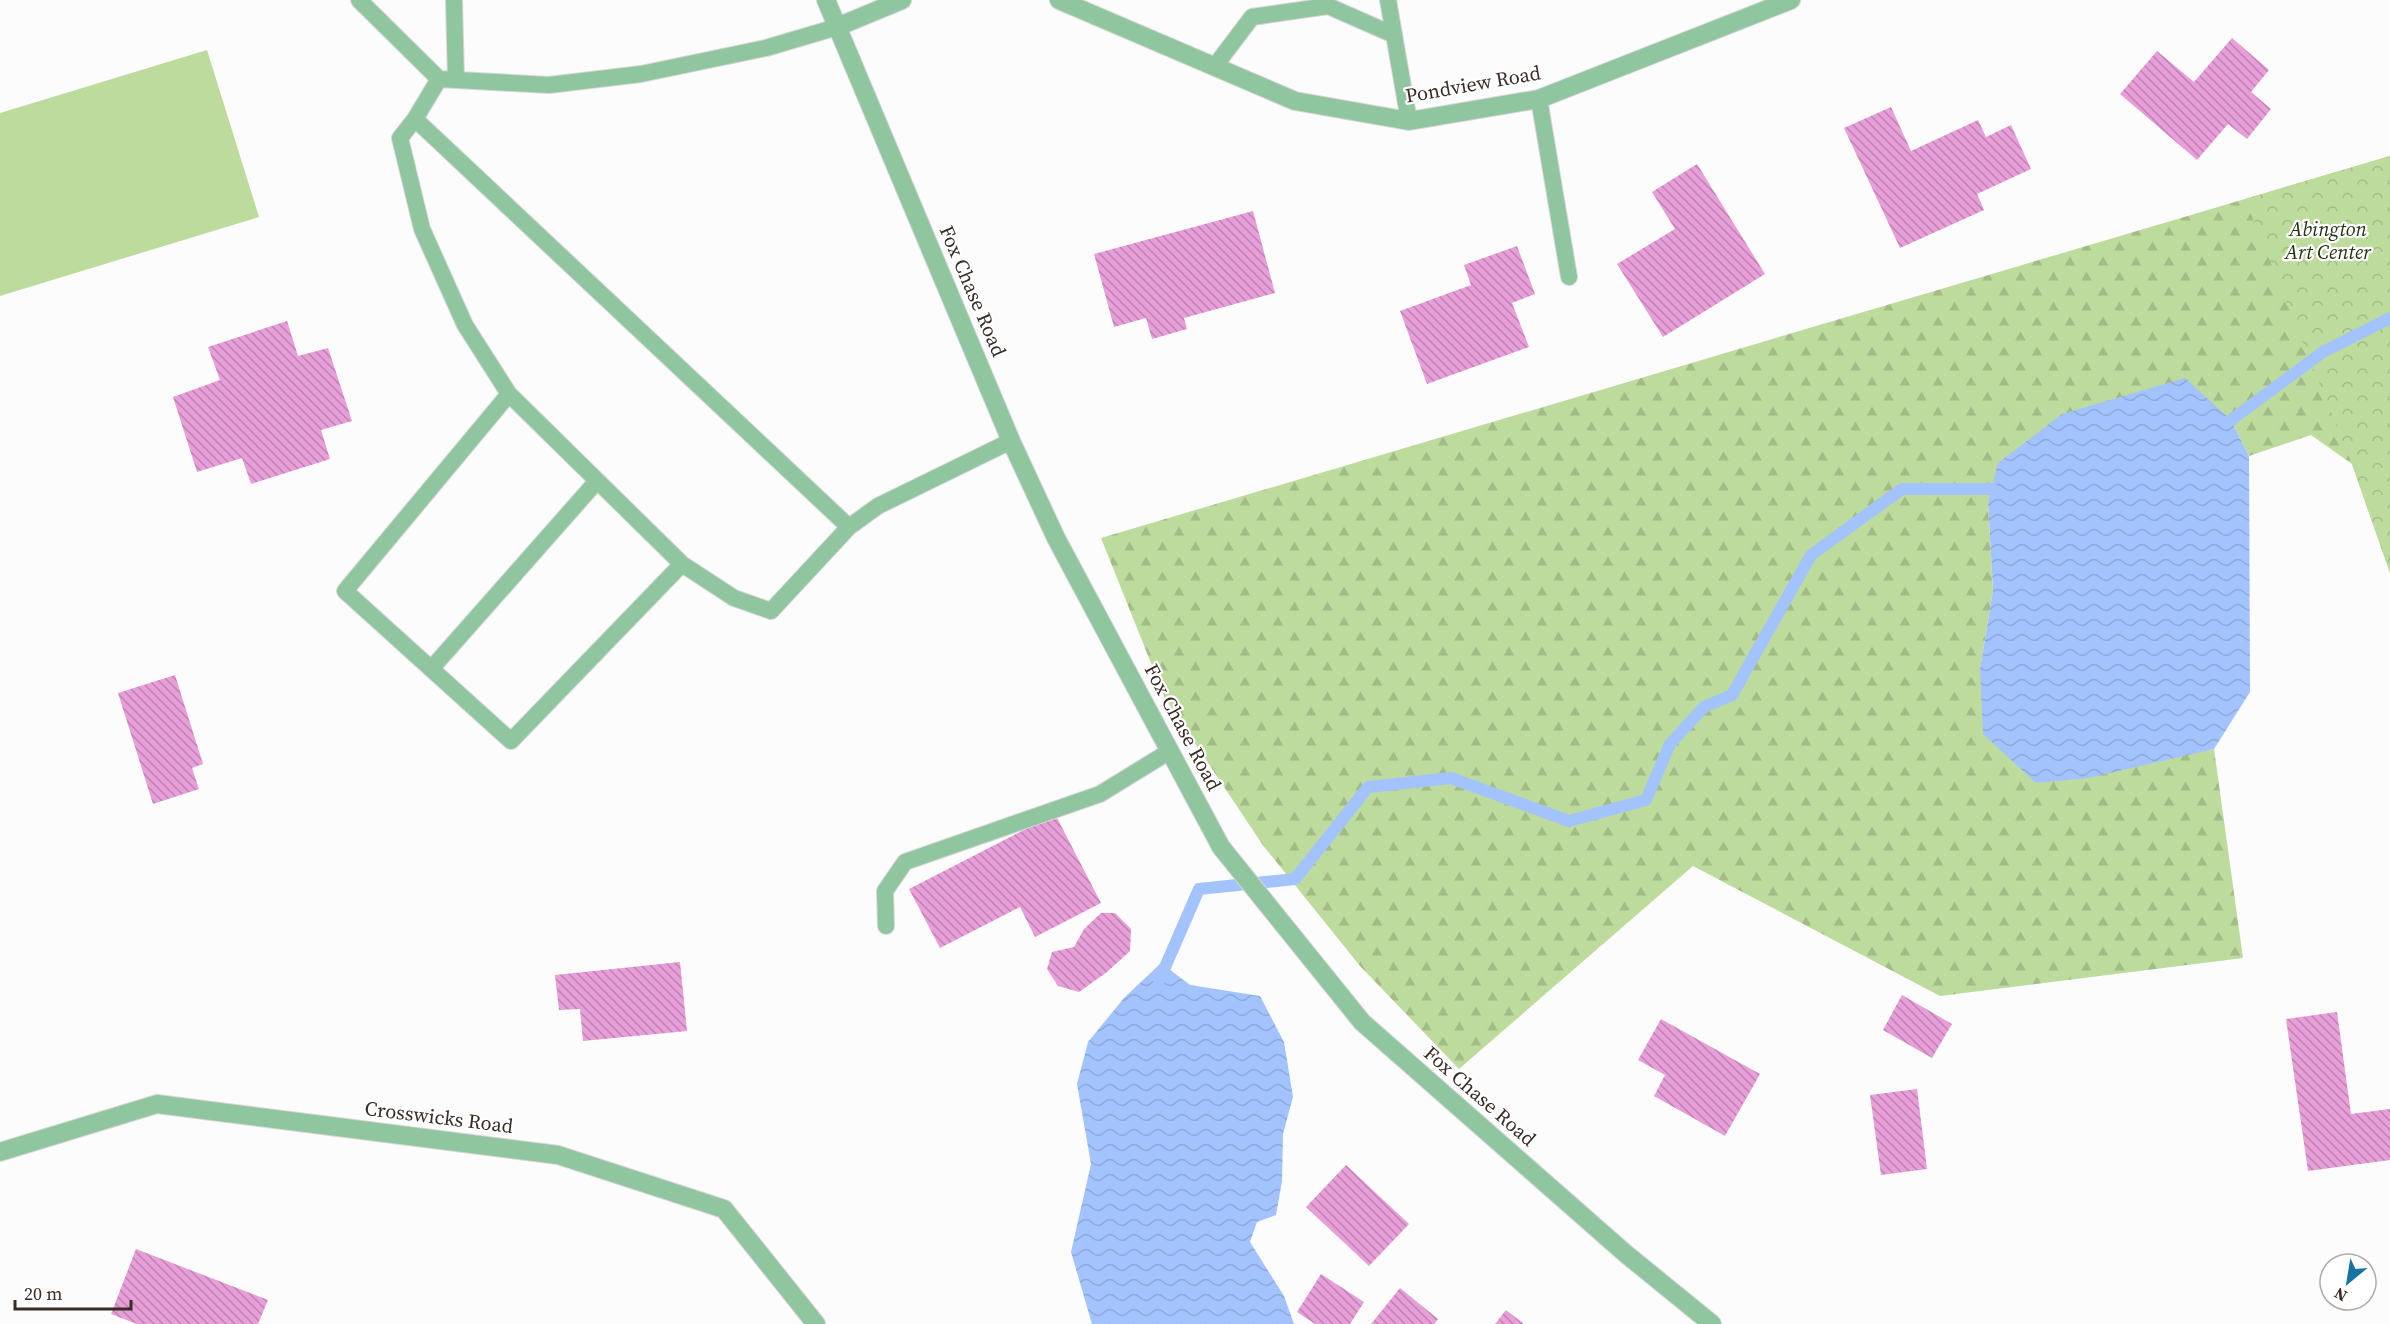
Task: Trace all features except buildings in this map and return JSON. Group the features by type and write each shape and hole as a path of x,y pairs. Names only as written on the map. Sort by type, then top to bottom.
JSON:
{"street":[{"name":"Fox Chase Road","path":"826,0 1011,441 1056,538 1221,847 1362,1023 1626,1254 1712,1324"},
{"path":"837,27 902,0"},
{"name":"Pondview Road","path":"1059,0 1295,101 1409,121 1539,99 1791,0"},
{"name":"Crosswicks Road","path":"0,1152 157,1104 558,1155 724,1209 816,1324"}],"lane":[{"path":"359,0 447,79 549,85 641,74 766,48 837,27"},
{"path":"454,0 447,79 400,138 422,229 465,325 509,394 682,564 734,598 771,610 849,528 878,506 1011,441"},
{"path":"1388,0 1409,121"},
{"path":"1215,66 1252,17 1328,6 1394,36"},
{"path":"1539,99 1569,277"},
{"path":"415,119 849,528"},
{"path":"509,394 345,591 511,741 682,564"},
{"path":"431,669 597,481"},
{"path":"886,926 885,891 905,862 1100,794 1170,751"}],"green space":[{"path":"207,50 259,217 0,296 0,113"},
{"path":"2390,156 2390,573 2352,464 2311,435 2249,456 2231,420 1993,489 1988,502 1993,590 1980,669 2036,783 2214,749 2243,958 1940,996 1693,866 1459,1069 1360,966 1262,844 1165,698 1101,538"},
{"name":"Abington Art Center","path":"2390,156 2390,573 2352,464 2245,199"}],"water":[{"path":"2185,378 2231,420 2249,456 2250,692 2214,749 2088,778 2036,783 1983,734 1980,669 1993,590 1988,502 1998,463 2062,414"},
{"path":"1161,963 1190,985 1260,996 1284,1042 1293,1097 1283,1134 1282,1181 1276,1215 1257,1222 1250,1242 1284,1296 1294,1324 1092,1324 1071,1252 1091,1164 1077,1084 1088,1042 1124,998"}],"waterway":[{"path":"2231,420 2323,352 2390,318"},
{"path":"1159,981 1199,889 1295,879 1368,787 1451,778 1569,821 1646,800 1670,744 1704,707 1732,695 1811,555 1902,489 1993,489"}]}
